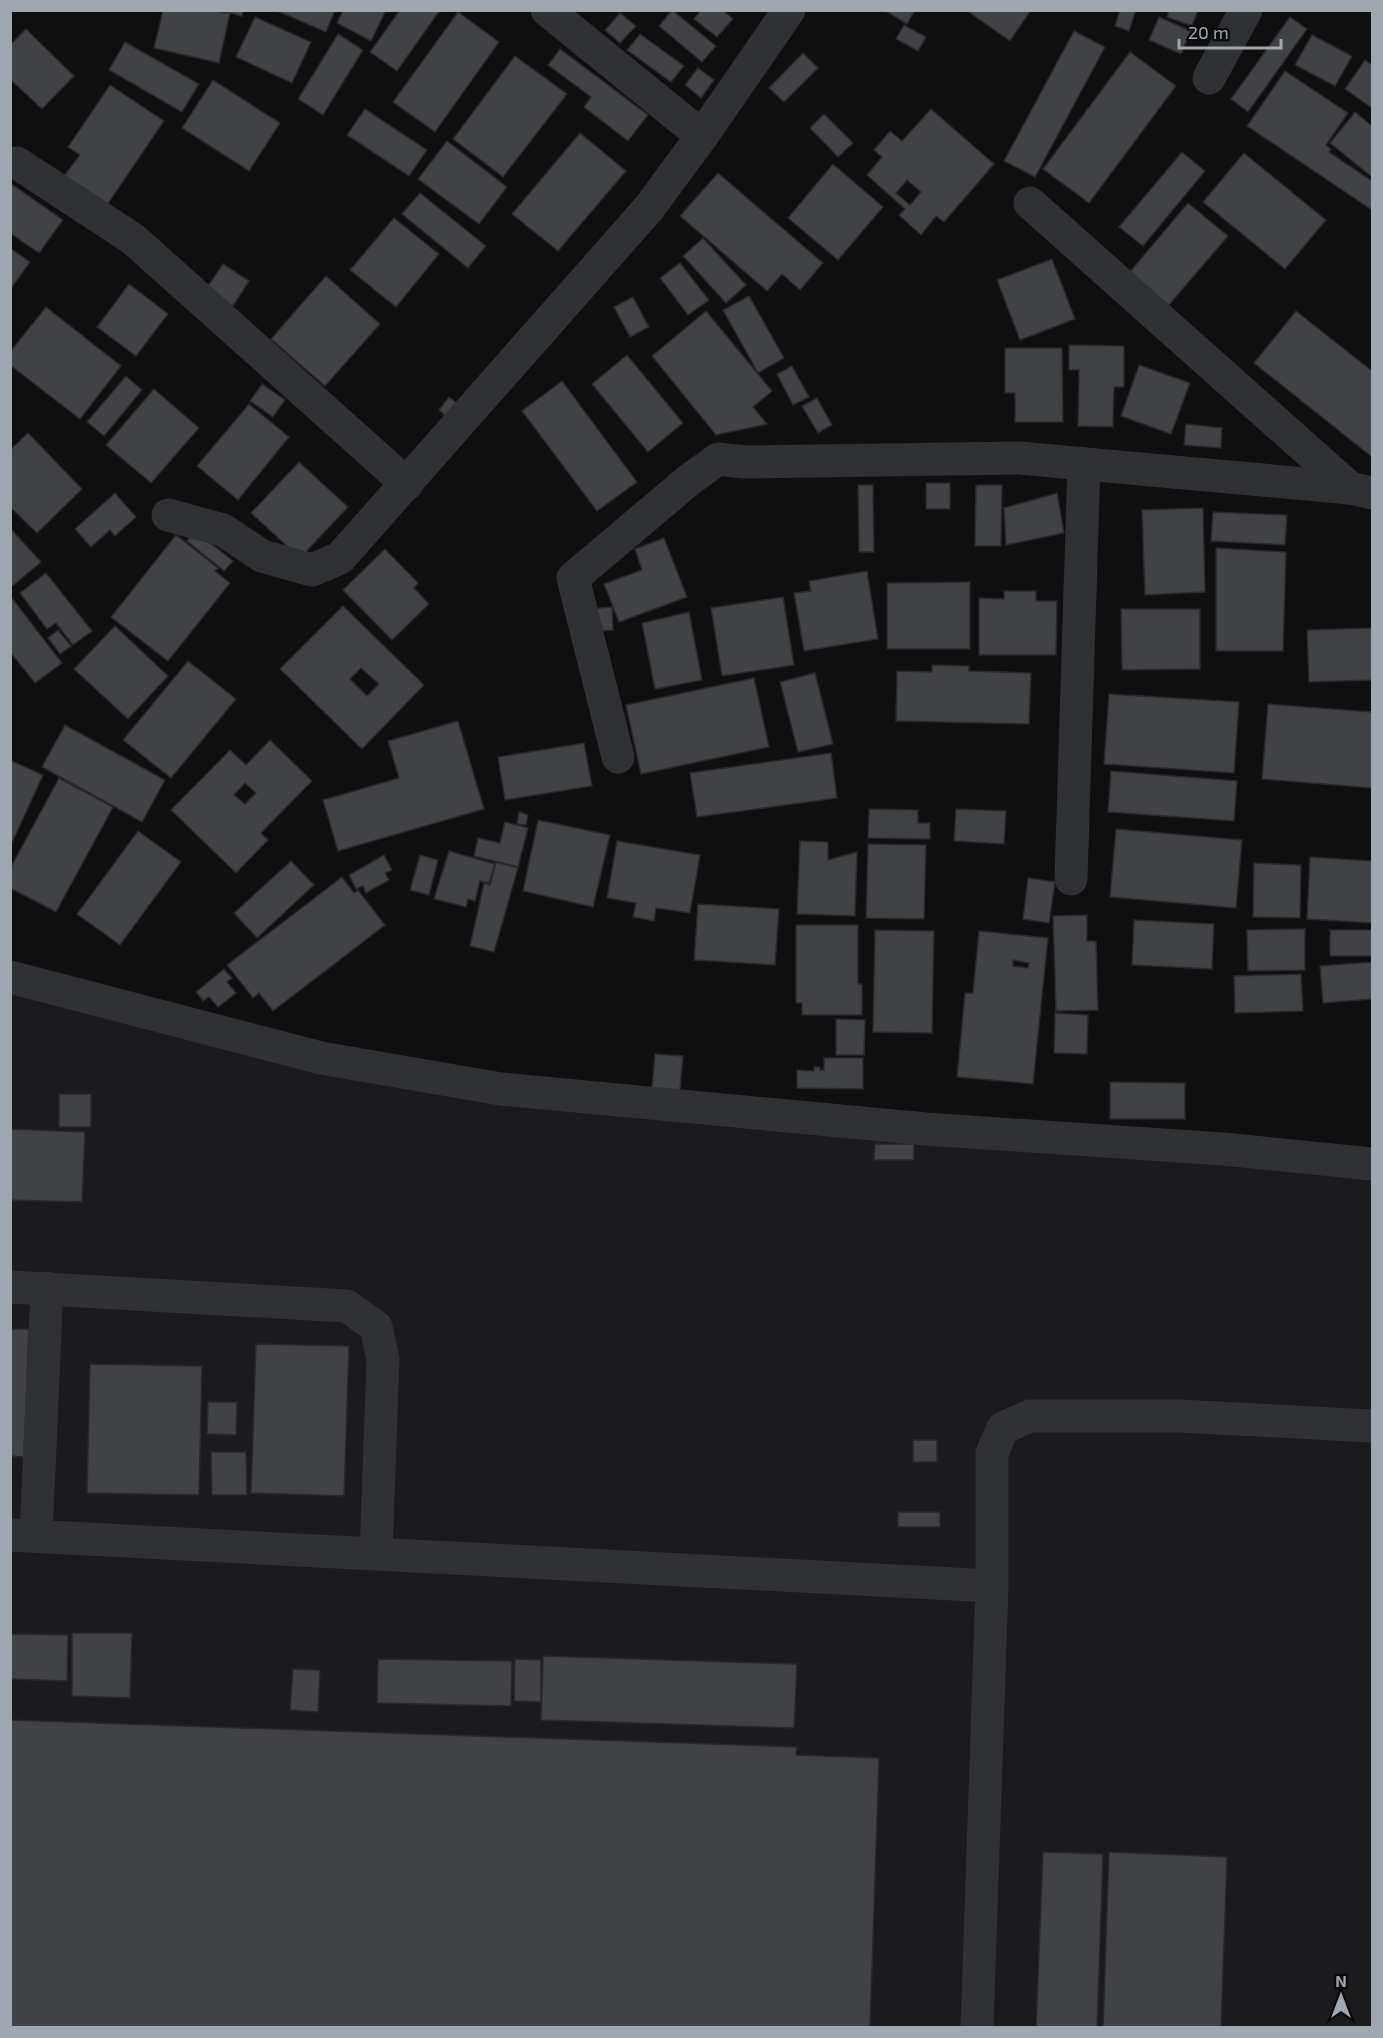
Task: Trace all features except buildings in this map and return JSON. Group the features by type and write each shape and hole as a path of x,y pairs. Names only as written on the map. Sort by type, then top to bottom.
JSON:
{"street":[{"path":"547,10 702,136"},
{"path":"168,515 223,530 262,556 312,570 340,558 649,208 789,10"},
{"path":"1209,78 1246,10"},
{"path":"17,163 133,239 407,484"},
{"path":"1030,203 1361,491"},
{"path":"618,757 573,578 689,480 718,459 745,462 1019,458 1361,491"},
{"path":"1071,879 1084,464"},
{"path":"10,977 321,1058 501,1089 926,1129 1223,1149 1372,1164"},
{"path":"10,1287 347,1306 376,1327 383,1359 376,1554"},
{"path":"47,1288 23,1536 992,1586"},
{"path":"977,2028 992,1586 992,1453 1003,1428 1030,1416 1179,1416 1372,1426"}],"shaded area":[{"path":"10,988 393,1087 1372,1174 1372,2027 11,2027"}]}
